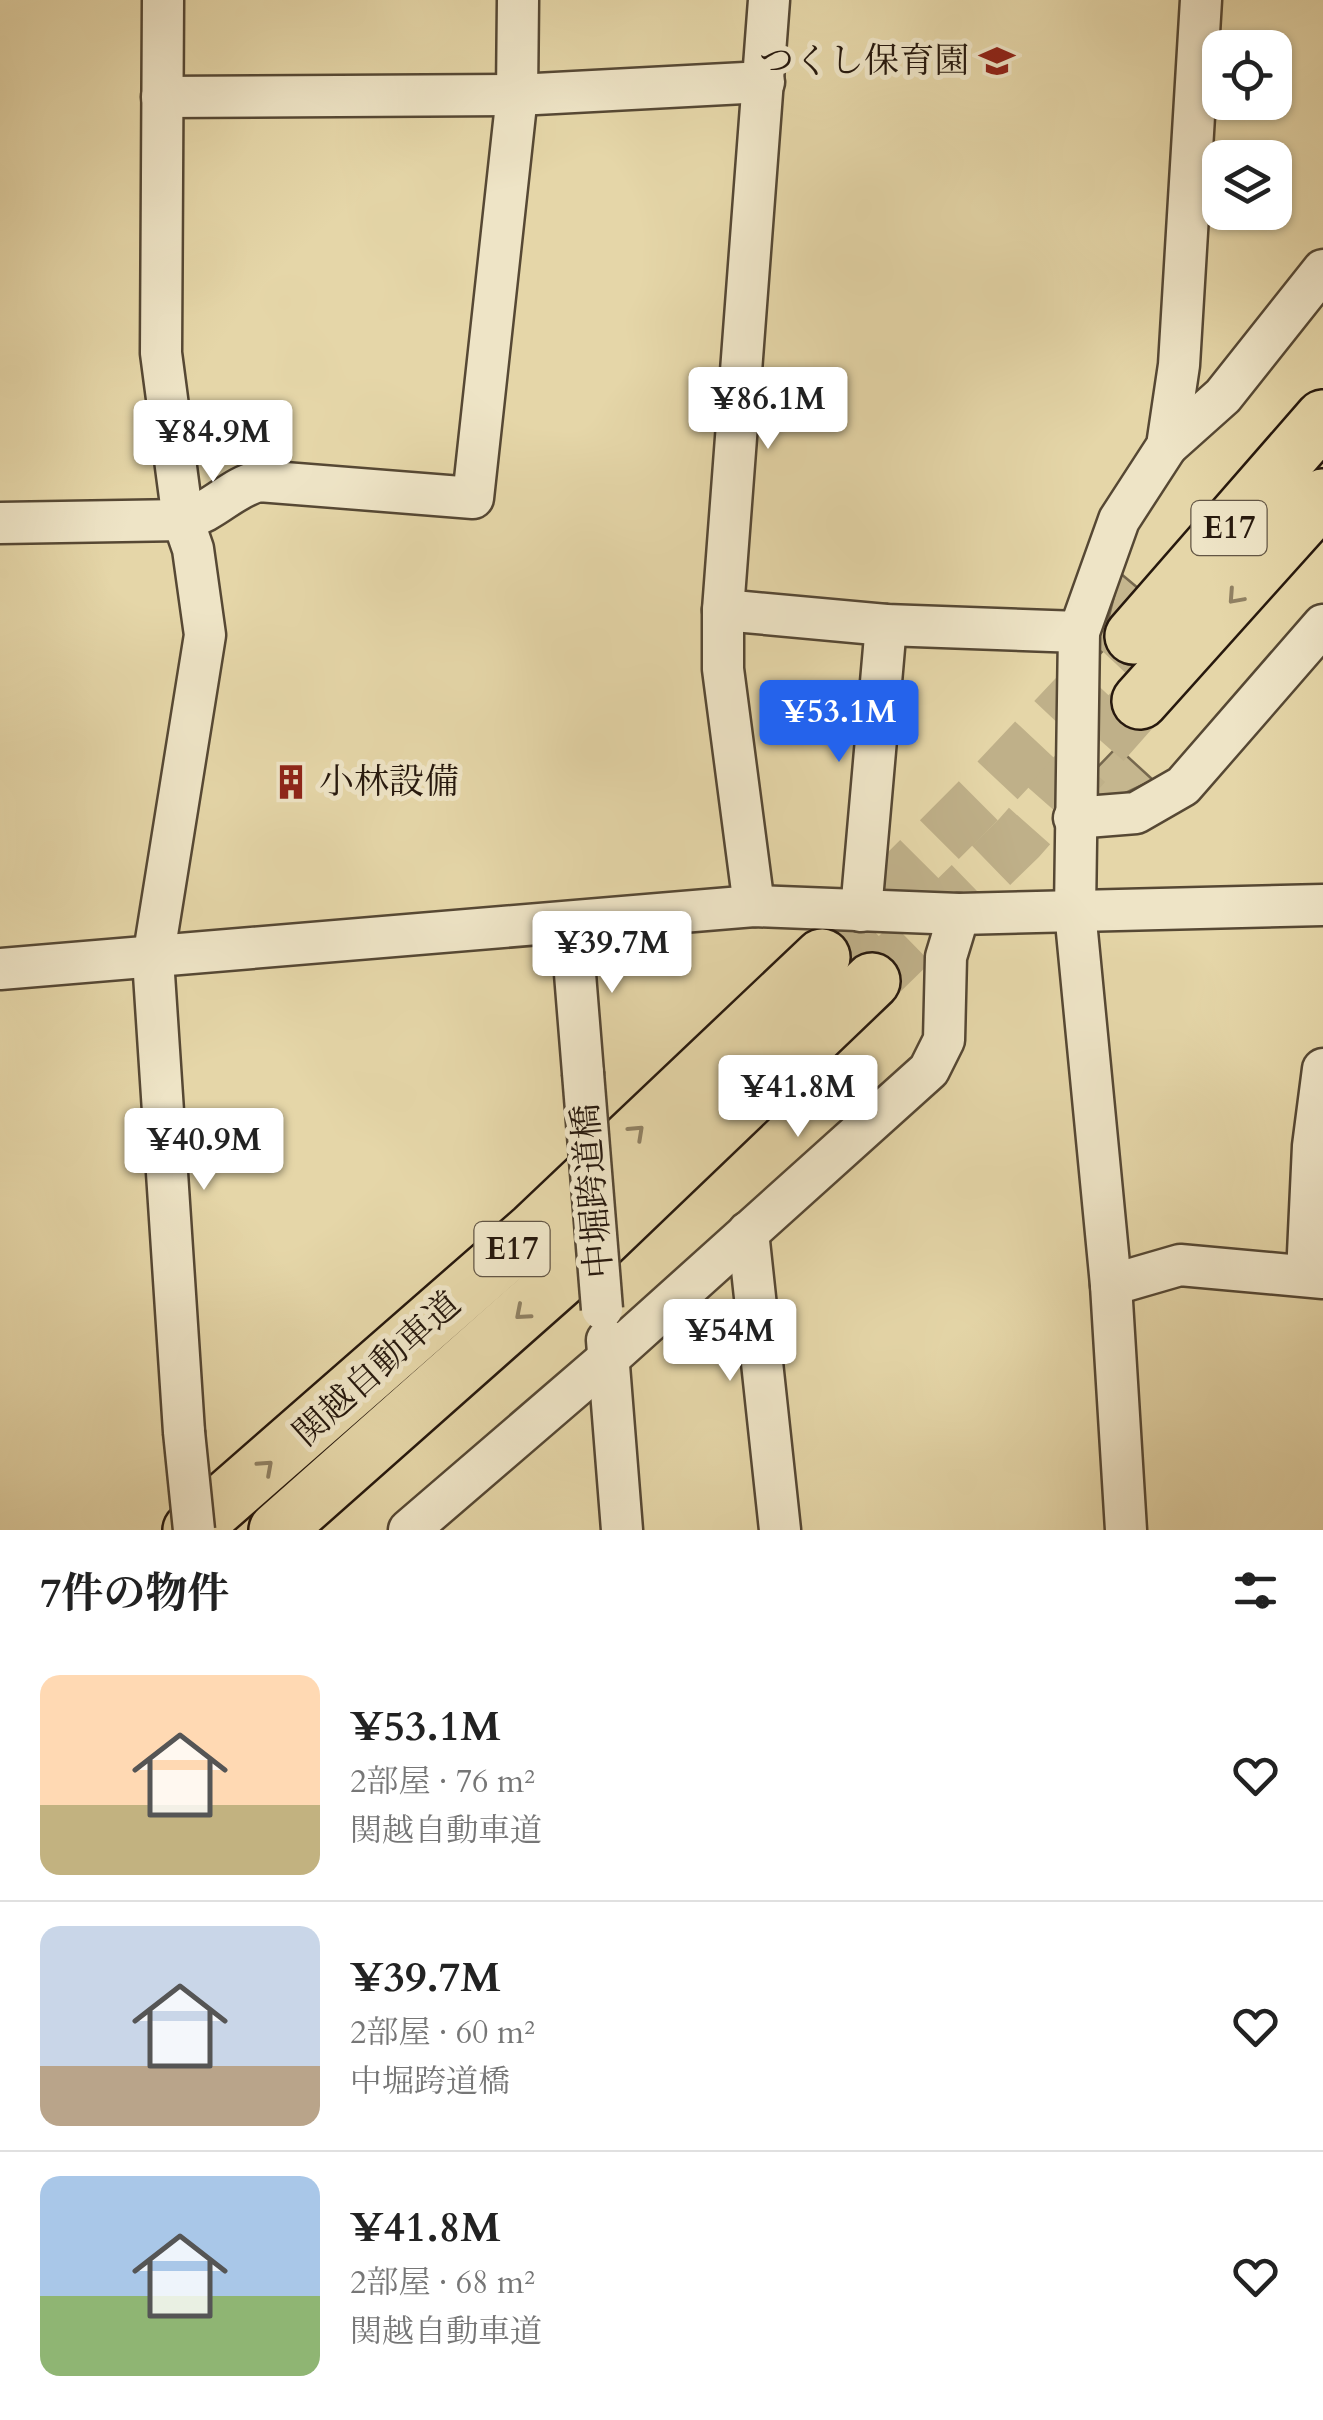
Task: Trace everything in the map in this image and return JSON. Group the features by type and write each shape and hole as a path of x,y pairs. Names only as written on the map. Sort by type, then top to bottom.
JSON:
{"highway":[{"name":"E17","path":"1133,636 1323,418"},
{"name":"E17","path":"1140,701 1323,497"},
{"name":"関越自動車道","path":"193,1530 534,1230 822,957"},
{"name":"関越自動車道","path":"277,1530 566,1274 872,981"}],"street":[{"path":"163,0 161,353 183,520 193,549 205,635 153,959 193,1530"},
{"path":"0,523 183,520 210,512 246,484 259,480 473,498 517,95 518,0"},
{"path":"754,906 724,669 723,610 769,0"},
{"path":"1166,446 1179,366 1201,0"},
{"path":"162,96 517,95 764,82"},
{"path":"1126,1530 1111,1286 1075,911 1079,632 1119,520 1166,446 1223,396 1323,270"},
{"path":"723,610 886,625 1079,632"},
{"path":"860,911 886,625"},
{"path":"1074,818 1136,812 1184,786 1323,625"},
{"path":"0,969 754,906 958,914 1323,905"},
{"path":"409,1530 610,1357 928,1070 944,1040 946,957 958,914"},
{"name":"中堀跨道橋","path":"571,924 622,1530"},
{"path":"1111,1286 1180,1266 1315,1276 1313,1146 1323,1070"},
{"path":"748,1232 780,1530"}],"shaded area":[{"path":"1120,573 1139,589 1127,625 1099,655"},
{"path":"1117,747 1153,780 1115,798 1094,794 1091,774"}],"tunnel":[{"path":"822,957 982,797 1133,636"},
{"path":"872,981 1019,838 1140,701"}],"place":[{"name":"つくし保育園","path":"997,61"},
{"name":"小林設備","path":"291,782"}]}
